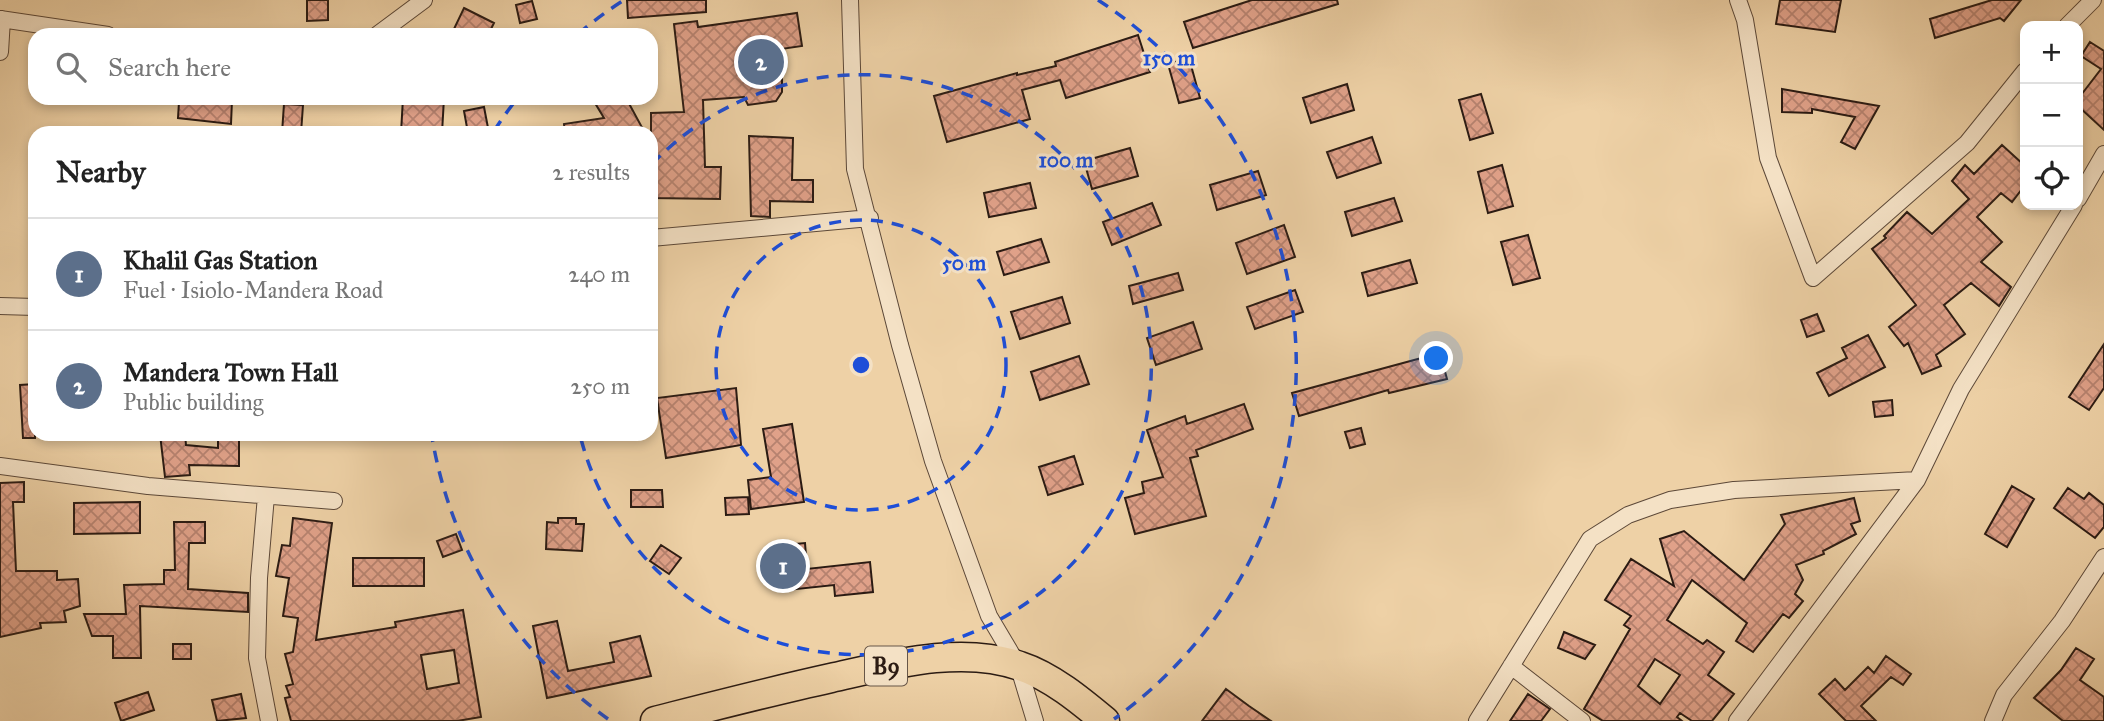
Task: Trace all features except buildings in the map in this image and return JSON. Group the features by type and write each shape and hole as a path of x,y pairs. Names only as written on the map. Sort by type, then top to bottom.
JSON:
{"highway":[{"name":"B9","path":"655,721 770,691 911,661 951,656 1018,665 1035,672 1105,721"}],"street":[{"path":"850,0 855,169 870,218 897,333 933,461 989,616 1018,665 1035,721"},
{"path":"1738,0 1745,20 1768,158 1813,278 1967,143 2020,77"},
{"path":"2072,21 2091,0"},
{"path":"386,28 420,1"},
{"path":"0,52 1,19 61,28"},
{"path":"2083,190 2104,154"},
{"path":"1737,721 1917,480 1961,389 2071,210"},
{"path":"658,237 870,218"},
{"path":"0,306 28,307"},
{"path":"0,466 148,486 334,501"},
{"path":"1477,721 1590,539 1628,515 1670,500 1734,491 1917,480"},
{"path":"266,496 259,578 257,658 269,721"},
{"path":"1993,721 2004,695 2062,621 2104,557"},
{"path":"1511,666 1582,721"}],"place":[{"name":"Mandera Town Hall","path":"761,62"},
{"name":"Khalil Gas Station","path":"783,566"}]}
